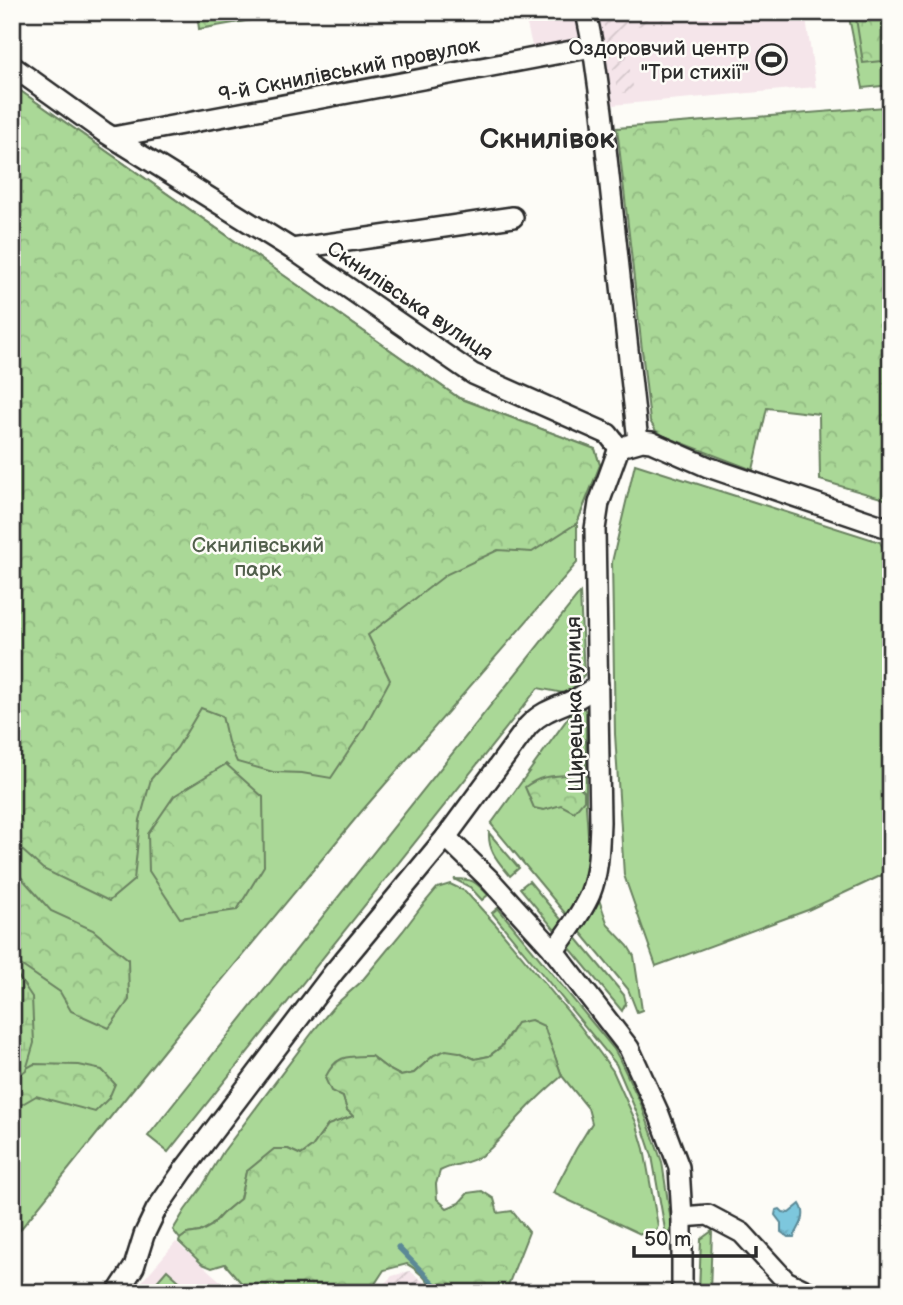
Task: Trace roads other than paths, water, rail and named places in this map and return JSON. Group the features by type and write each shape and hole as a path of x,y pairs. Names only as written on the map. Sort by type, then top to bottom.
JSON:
{"street":[{"path":"586,12 593,47 612,202 638,442"},
{"name":"9-й Скнилівський провулок","path":"113,137 593,47"},
{"name":"Скнилівська вулиця","path":"12,65 113,137 292,249 473,374 608,434 619,448"},
{"path":"292,249 513,217"},
{"path":"619,448 638,442 651,442 708,467 891,528"},
{"name":"Щирецька вулиця","path":"552,949 571,927 590,894 597,864 600,822 595,529 599,503 619,448"},
{"path":"117,1293 134,1266 156,1210 334,972 446,836 537,717 582,696 598,685"},
{"path":"446,836 552,949 629,1048 659,1114 678,1167 682,1217 682,1293"},
{"path":"682,1217 708,1215 742,1233 786,1281 811,1293"}],"water":[{"path":"800,1204 802,1220 794,1237 788,1237 781,1232 776,1210 789,1213"}],"waterway":[{"path":"398,1247 443,1293"}],"place":[{"name":"Оздоровчий центр \"Три стихії\"","path":"772,60"}],"district":[{"name":"Скнилівок","path":"547,139"}],"park label":[{"name":"Скнилівський парк","path":"258,557"}]}
